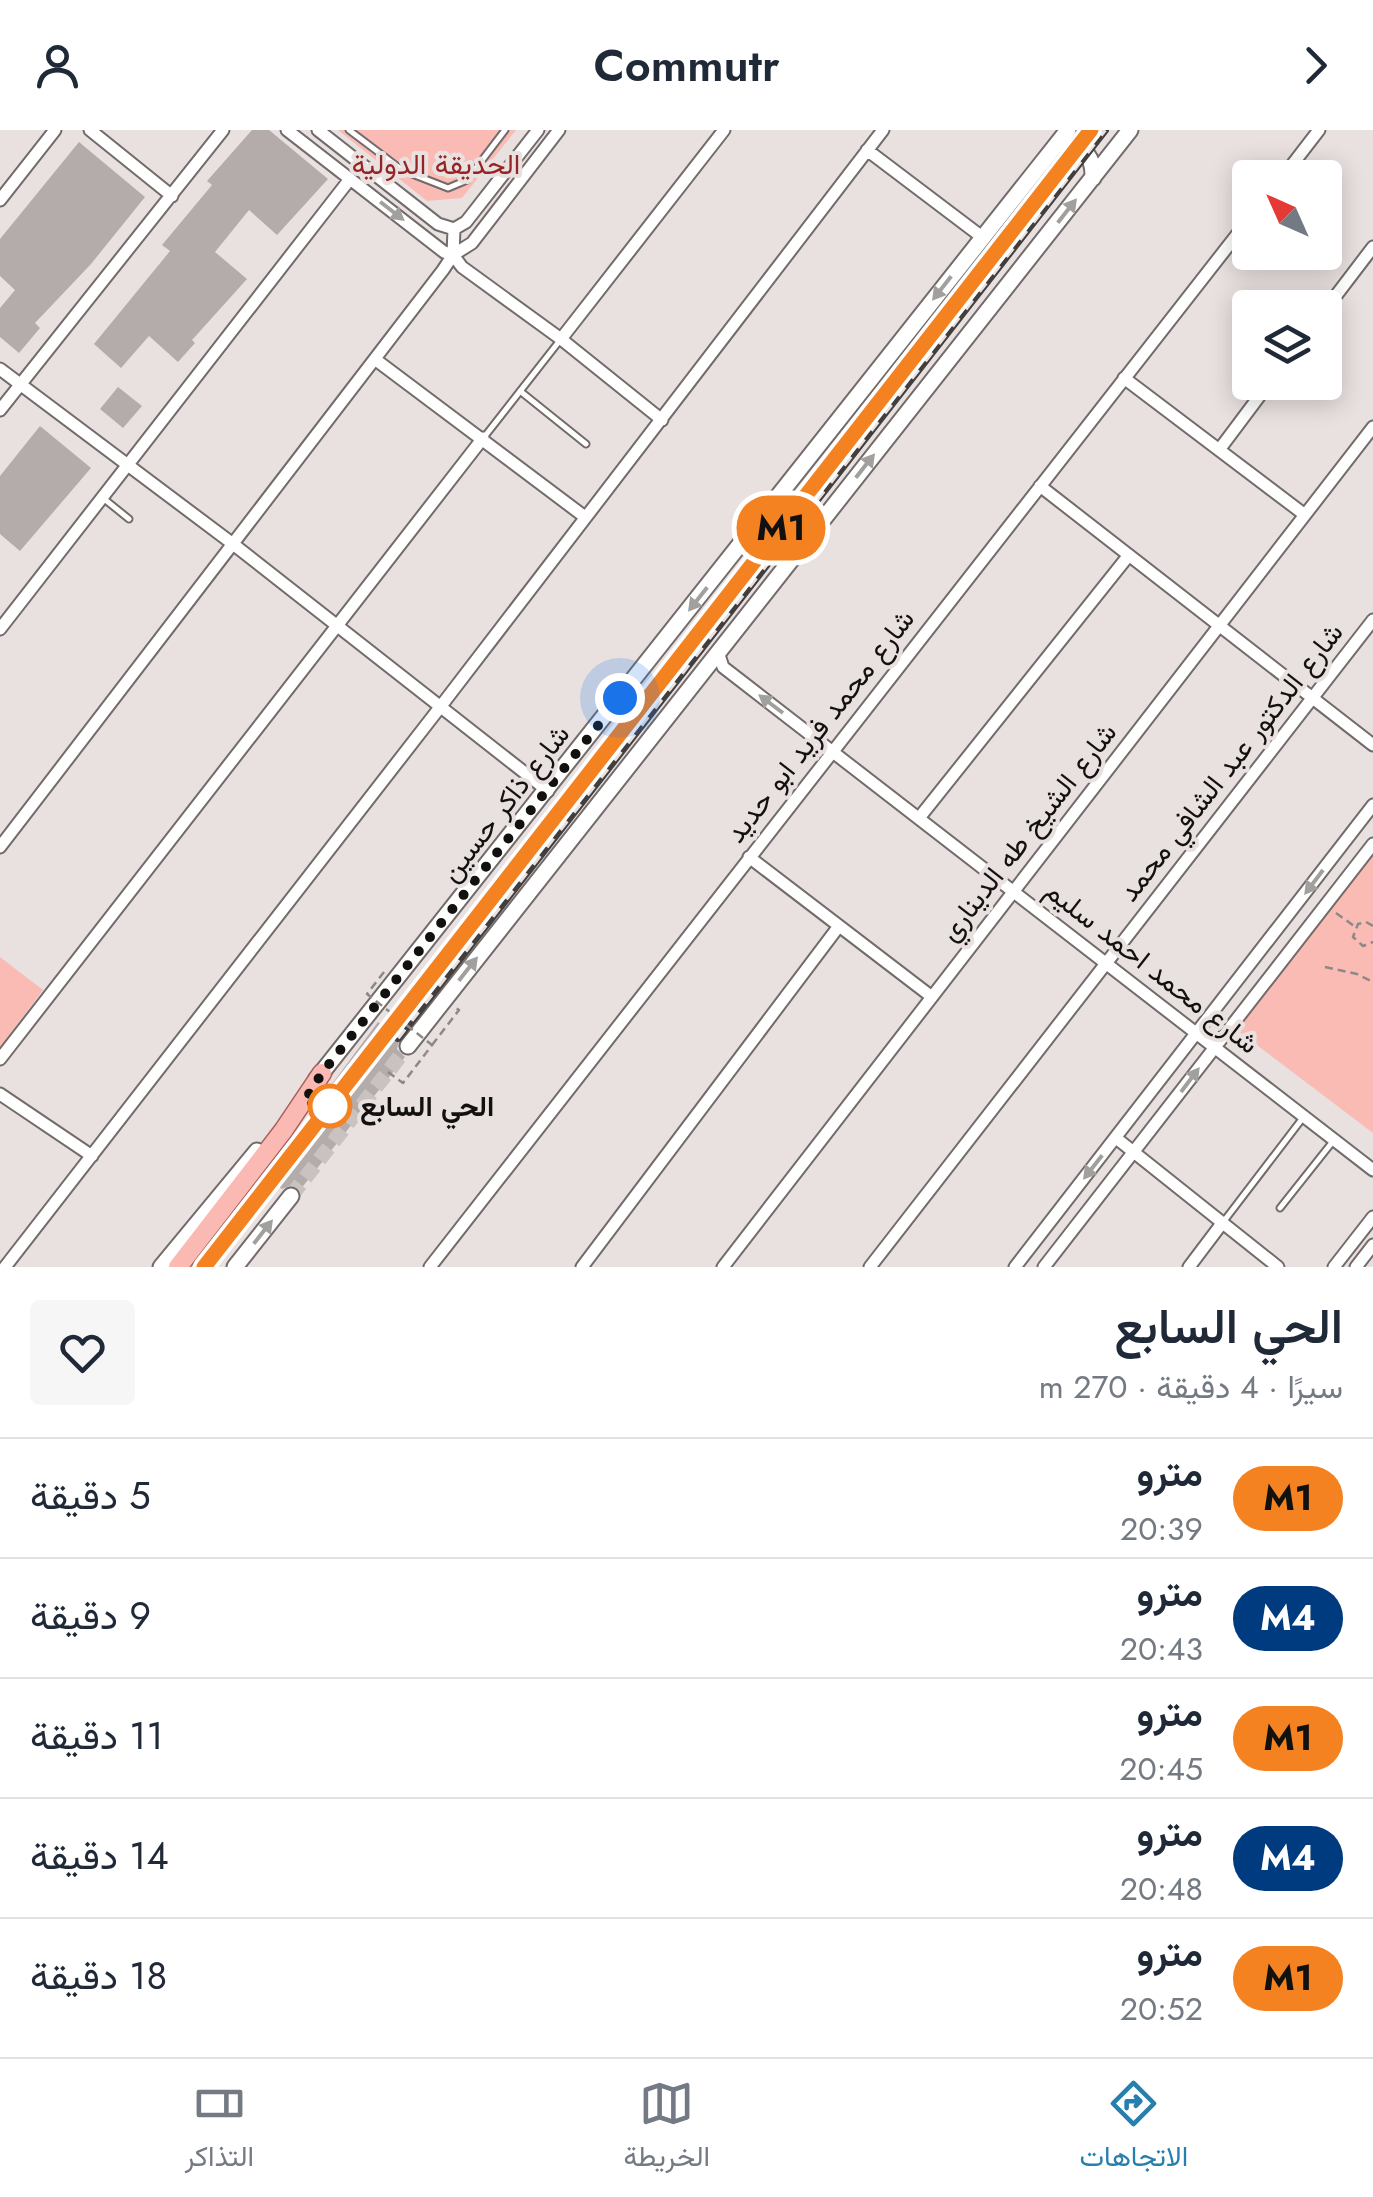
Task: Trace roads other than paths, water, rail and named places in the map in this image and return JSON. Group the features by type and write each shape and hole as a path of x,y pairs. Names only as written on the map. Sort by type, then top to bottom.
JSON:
{"main road":[{"name":"شارع ذاكر حسين","path":"161,1267 548,791 1068,130"},
{"path":"408,1046 1130,130"},
{"path":"1056,145 1082,148 1093,165 1094,178"},
{"path":"178,1267 284,1131 322,1073"},
{"path":"235,1267 291,1196"}],"street":[{"path":"0,200 55,130"},
{"path":"90,130 172,196"},
{"path":"0,410 222,130"},
{"path":"287,130 662,420"},
{"path":"318,130 438,224 454,229 466,222 538,130"},
{"path":"0,847 453,255 467,248 558,130"},
{"path":"561,339 724,130"},
{"path":"4,1267 883,130"},
{"path":"1296,160 1316,134 1301,130"},
{"path":"867,150 982,237"},
{"path":"0,629 350,179"},
{"path":"466,222 478,234"},
{"path":"453,255 454,229"},
{"name":"شارع محمد فريد ابو حديد","path":"430,1267 1232,241"},
{"path":"1340,290 1373,247"},
{"path":"442,270 462,266"},
{"path":"376,360 585,517"},
{"path":"0,369 234,544 548,791"},
{"path":"1124,378 1305,515"},
{"path":"1219,450 1256,400"},
{"name":"شارع الشيخ طه الديناري","path":"723,1267 1373,427"},
{"path":"0,1060 483,438"},
{"path":"1040,486 1373,745"},
{"path":"920,818 1128,555"},
{"name":"شارع الدكتور عبد الشافي محمد","path":"870,1267 1373,620"},
{"name":"شارع محمد احمد سليم","path":"718,652 723,667 1373,1170"},
{"path":"1015,1267 1373,805"},
{"path":"1044,1267 1373,844"},
{"path":"749,857 932,997"},
{"path":"582,1267 839,926"},
{"path":"0,1094 92,1156"},
{"path":"1116,1138 1278,1267"},
{"path":"1334,1267 1373,1217"},
{"path":"1189,1267 1222,1222"},
{"path":"1356,1267 1373,1245"}],"lane":[{"path":"349,130 409,174 448,188 467,180 505,130"},
{"path":"483,438 561,339"},
{"path":"520,390 586,444"},
{"path":"103,498 129,519"},
{"path":"1222,1222 1304,1116"},
{"path":"1280,1208 1334,1140"}],"tunnel":[{"path":"291,1196 408,1046"}],"railway":[{"path":"398,1038 1105,130"},
{"path":"204,1267 271,1181"}],"metro line":[{"name":"M1","path":"204,1267 1091,130"}],"place":[{"name":"الحي السابع","path":"330,1106"}],"park label":[{"name":"الحديقة الدولية","path":"436,164"}]}
